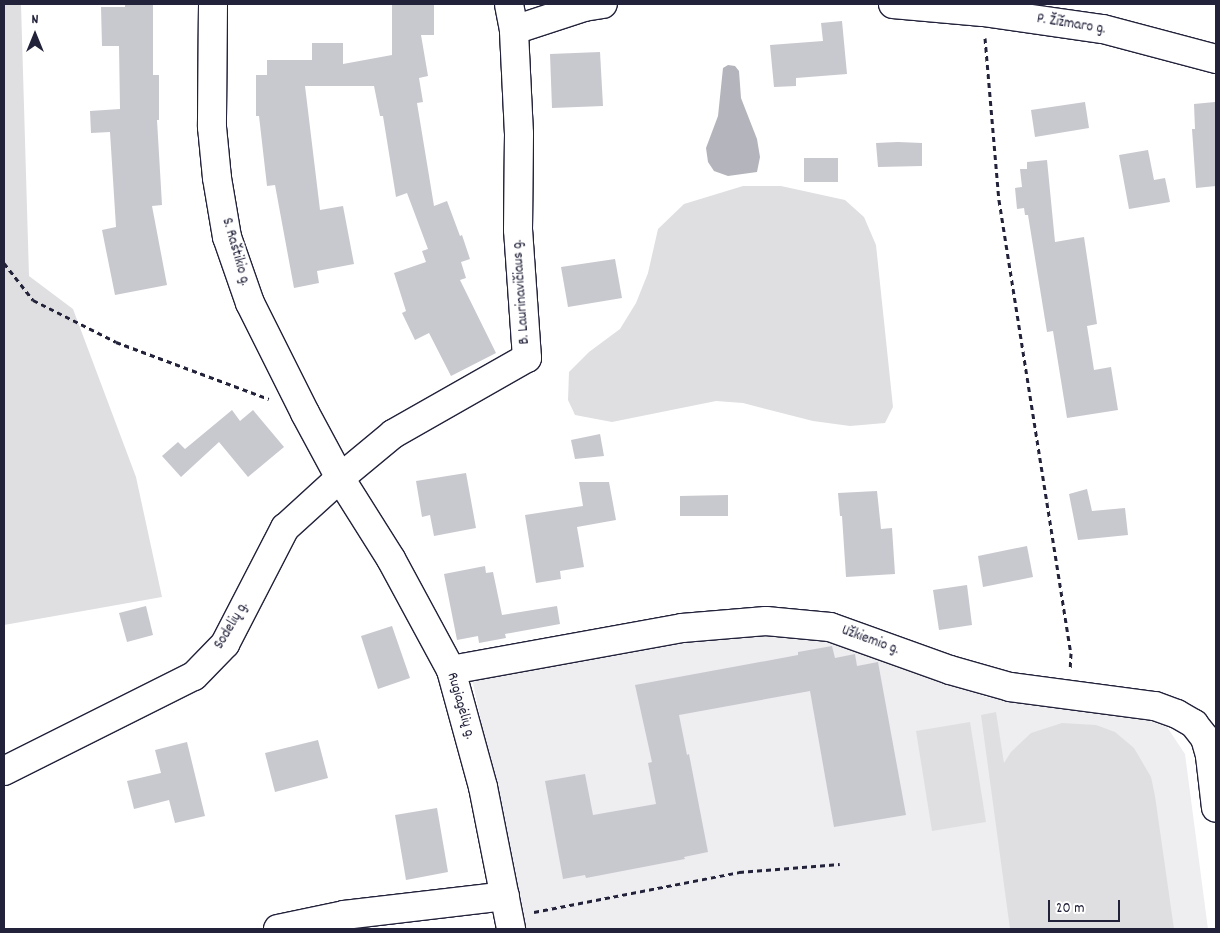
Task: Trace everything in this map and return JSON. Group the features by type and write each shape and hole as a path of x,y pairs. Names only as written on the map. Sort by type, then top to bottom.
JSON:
{"street":[{"name":"S. Raštikio g.","path":"213,4 212,127 217,178 227,237 250,303 340,478"},
{"name":"B. Laurinavičiaus g.","path":"340,478 393,434 418,418 528,358 518,230 519,134 514,30 509,4"},
{"path":"514,30 584,7 602,4"},
{"name":"P. Žižmaro g.","path":"893,4 983,12 1103,29 1216,59"},
{"name":"Rugiagėlių g.","path":"340,478 391,558 451,670 483,787 508,914"},
{"name":"Sodelių g.","path":"4,771 194,676 224,644 285,528 340,478"},
{"name":"Užkiemio g.","path":"451,670 682,628 766,621 830,627 950,670 1010,686 1155,706 1194,724 1205,738 1216,808"},
{"path":"278,929 344,915 508,914"}],"path":[{"path":"983,12 999,200 1070,653 1070,693"},
{"path":"4,263 33,300 99,334 305,413"},
{"path":"508,914 739,872 840,864"}],"shaded area":[{"path":"4,4 21,4 29,276 73,309 136,477 162,597 4,625"},
{"path":"728,65 735,66 739,71 741,98 757,139 760,157 757,172 728,176 714,171 708,162 706,148 718,116 723,68"},
{"path":"743,186 781,186 845,200 864,217 876,245 893,407 885,423 850,426 813,421 743,403 716,401 612,422 575,415 568,400 569,372 589,352 620,329 636,303 648,273 658,229 684,204"},
{"path":"774,631 840,640 895,659 986,697 1138,717 1167,727 1185,754 1208,929 524,929 472,678 701,636"},
{"path":"996,712 1004,763 1011,752 1031,733 1062,723 1096,725 1115,732 1134,748 1151,777 1174,929 1010,929 981,715"},
{"path":"970,722 986,822 932,831 916,731"}],"building":[{"path":"125,4 153,4 153,75 159,75 159,120 157,120 162,205 152,206 167,285 115,295 102,230 116,227 110,132 91,133 90,111 120,109 119,46 102,46 101,7 125,7"},
{"path":"392,4 434,4 434,35 421,35 428,76 419,78 423,102 417,103 434,206 447,201 460,236 462,235 470,259 461,262 466,278 460,280 496,353 451,376 429,333 415,340 402,313 406,311 394,273 426,262 422,251 428,249 407,193 396,197 383,116 380,116 374,86 305,86 320,210 343,206 354,264 317,271 319,283 294,288 275,185 267,186 259,116 256,116 256,75 267,75 267,60 312,60 312,43 343,43 343,64 392,55"},
{"path":"842,21 847,74 796,78 796,86 774,87 770,45 823,41 821,23"},
{"path":"600,52 603,106 552,108 550,54"},
{"path":"1085,102 1089,128 1035,137 1031,110"},
{"path":"1215,102 1216,186 1196,188 1192,129 1195,129 1194,104"},
{"path":"876,143 922,143 922,166 878,167"},
{"path":"1148,150 1154,180 1165,178 1170,202 1129,209 1119,155"},
{"path":"804,158 838,158 838,182 804,182"},
{"path":"1047,160 1055,242 1084,237 1097,324 1087,326 1094,370 1111,367 1118,410 1067,418 1053,331 1047,332 1028,215 1025,215 1024,208 1017,209 1015,188 1022,187 1020,169 1027,169 1027,162"},
{"path":"615,259 622,298 568,307 561,267"},
{"path":"232,410 240,421 253,410 284,447 248,477 219,442 181,477 162,456 178,442 185,449"},
{"path":"600,434 604,456 575,459 571,440"},
{"path":"466,473 476,528 434,536 430,515 422,517 416,481"},
{"path":"579,482 609,482 616,520 577,527 584,567 560,571 561,579 536,583 525,515 583,506"},
{"path":"1087,489 1092,511 1125,508 1128,535 1078,540 1069,494"},
{"path":"877,491 881,529 892,528 895,574 846,577 842,516 840,516 838,493"},
{"path":"728,495 728,516 680,516 680,496"},
{"path":"1027,546 1033,577 983,587 978,556"},
{"path":"485,566 486,573 493,572 502,615 557,606 560,624 505,634 506,638 479,643 478,636 457,640 444,574"},
{"path":"967,585 972,625 939,630 933,590"},
{"path":"146,606 153,635 127,642 119,613"},
{"path":"392,626 410,678 378,689 361,636"},
{"path":"832,646 835,658 855,654 857,666 878,662 906,815 834,827 810,691 679,715 687,755 689,754 708,852 684,857 685,859 586,878 585,875 563,879 545,781 585,774 593,815 656,804 648,763 652,762 635,685 798,655 798,652"},
{"path":"318,740 328,778 275,792 265,753"},
{"path":"187,742 205,816 175,823 169,800 134,809 127,781 161,773 155,750"},
{"path":"437,808 448,872 406,880 395,815"}]}
